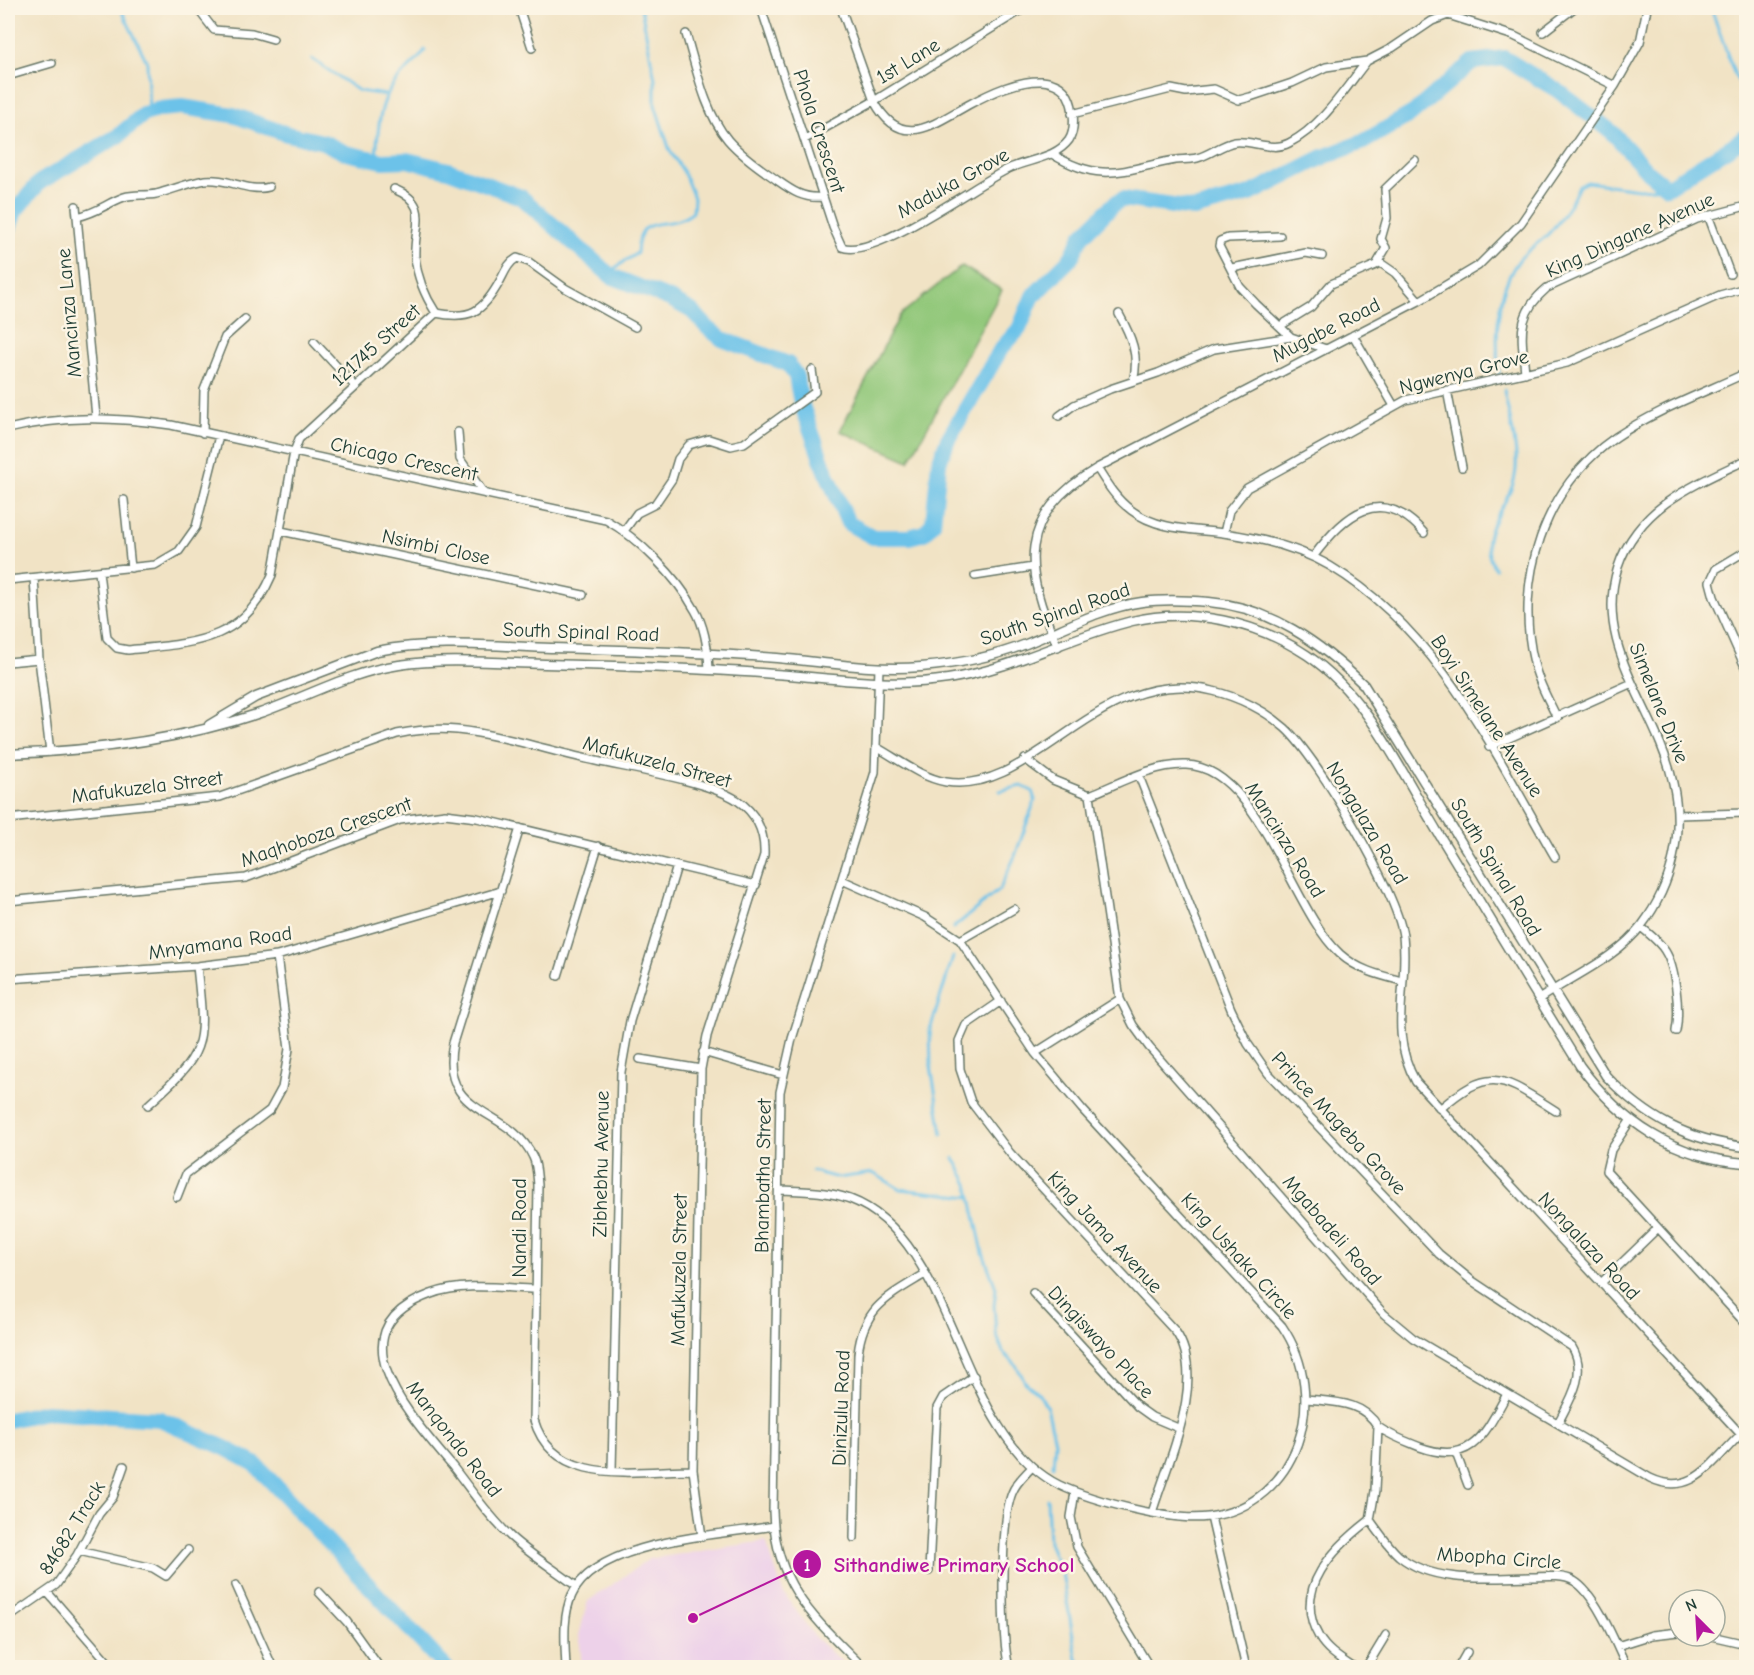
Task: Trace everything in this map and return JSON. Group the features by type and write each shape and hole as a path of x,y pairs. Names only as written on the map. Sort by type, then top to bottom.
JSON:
{"street":[{"path":"197,8 214,30 252,33 273,39"},
{"path":"519,8 532,48"},
{"name":"Phola Crescent","path":"761,8 842,247 849,250 860,249"},
{"path":"842,8 874,101 888,121 900,129 913,131 930,127 996,91 1039,81 1058,85 1067,93 1072,114 1171,89 1186,92 1219,90 1239,100 1292,83 1326,67 1367,61 1392,48 1431,21 1448,15 1514,36 1615,86"},
{"name":"1st Lane","path":"805,139 874,101 1025,8"},
{"path":"1543,32 1574,8"},
{"name":"Mugabe Road","path":"1058,647 1038,592 1033,567 1035,536 1047,510 1065,490 1097,468 1419,301 1478,266 1511,236 1615,86 1640,42 1647,8"},
{"path":"686,34 710,107 726,138 761,169 796,194 811,198 824,197"},
{"path":"1052,154 1072,166 1091,172 1119,172 1141,169 1173,160 1195,159 1233,142 1283,146 1317,123 1367,61"},
{"path":"8,76 52,63"},
{"name":"Maduka Grove","path":"860,249 940,211 1006,170 1052,154 1070,138 1073,128 1072,114"},
{"path":"1280,326 1311,307 1331,284 1379,262 1386,251 1381,239 1387,218 1385,189 1414,160"},
{"path":"77,217 100,211 129,196 155,194 171,187 206,180 220,180 257,188 269,187"},
{"path":"394,189 407,194 415,202 419,216 416,242 418,272 427,299 436,313"},
{"name":"Mancinza Lane","path":"76,206 96,417"},
{"name":"King Dingane Avenue","path":"1525,373 1522,320 1536,297 1555,284 1708,215 1746,206"},
{"path":"1708,215 1730,274"},
{"path":"1280,236 1222,239 1219,246 1243,291 1291,337 1326,349"},
{"path":"1232,268 1306,253 1322,256"},
{"name":"121745 Street","path":"294,452 306,430 436,313 458,316 477,311 498,285 510,262 523,258 565,288 635,327"},
{"path":"1379,262 1399,277 1419,301"},
{"name":"Ngwenya Grove","path":"1224,533 1229,511 1247,488 1394,406 1447,390 1525,373 1581,357 1720,295 1746,288"},
{"path":"1119,314 1133,342 1137,365 1133,381"},
{"path":"203,433 204,390 225,337 245,319"},
{"path":"1353,335 1394,406"},
{"path":"1059,416 1081,401 1214,349 1291,337"},
{"path":"314,342 355,386"},
{"path":"624,531 637,513 655,504 672,479 678,459 689,446 709,439 731,446 749,440 814,392 812,370"},
{"path":"1557,718 1534,666 1528,627 1527,593 1531,564 1546,524 1560,497 1595,453 1615,438 1644,420 1746,373"},
{"path":"1447,390 1462,467"},
{"name":"Chicago Crescent","path":"8,429 55,420 120,418 219,436 606,520 624,531 652,556 695,609 708,653 709,669"},
{"path":"458,432 460,459 483,492"},
{"path":"8,580 155,565 167,560 189,540 196,527 219,436"},
{"path":"99,572 106,638 117,648 128,650 209,639 225,632 239,621 264,593 272,575 294,452"},
{"name":"Simelane Drive","path":"1539,999 1609,954 1641,927 1668,880 1674,851 1677,815 1669,769 1620,657 1611,617 1614,578 1622,556 1644,523 1665,504 1702,480 1746,460"},
{"name":"Boyi Simelane Avenue","path":"1097,468 1114,494 1141,516 1166,526 1224,533 1280,544 1313,557 1369,594 1417,638 1450,682 1555,858"},
{"path":"124,500 131,568"},
{"path":"1313,557 1343,522 1374,508 1392,508 1401,511 1424,532"},
{"name":"Nsimbi Close","path":"281,531 583,595"},
{"path":"1746,551 1716,569 1710,582 1714,597 1746,669"},
{"path":"975,576 1033,567"},
{"path":"34,578 39,659 50,752"},
{"name":"South Spinal Road","path":"201,730 256,697 377,651 395,647 446,645 708,653 879,668 922,667 969,660 1023,645 1121,607 1142,602 1210,602 1254,612 1298,632 1320,646 1364,685 1383,712 1594,1061 1606,1076 1638,1108 1664,1124 1726,1145 1746,1147"},
{"name":"South Spinal Road","path":"8,754 107,746 201,730 258,713 358,675 401,664 457,662 709,669 879,682 949,679 994,670 1132,621 1177,616 1227,621 1253,628 1306,654 1346,688 1372,724 1585,1073 1630,1121 1697,1155 1746,1163"},
{"path":"8,662 39,659"},
{"name":"Bhambatha Street","path":"864,1668 814,1617 795,1593 782,1565 774,1526 779,1190 783,1075 872,782 878,748 879,668"},
{"path":"1489,747 1632,683"},
{"name":"Nongalaza Road","path":"878,748 936,780 958,783 996,774 1025,759 1094,714 1142,693 1173,688 1212,690 1255,707 1285,728 1304,750 1388,890 1402,936 1400,1029 1403,1053 1416,1082 1743,1437"},
{"name":"Mafukuzela Street","path":"8,819 220,797 397,734 428,729 459,730 640,771 728,795 753,815 762,834 764,855 703,1052 701,1069 693,1470 702,1538"},
{"path":"1025,759 1053,780 1090,795"},
{"name":"Mancinza Road","path":"1090,795 1171,765 1188,765 1222,777 1231,784 1251,811 1321,929 1338,953 1356,966 1402,981"},
{"name":"Prince Mageba Grove","path":"1139,776 1231,1009 1248,1044 1268,1072 1439,1254 1471,1280 1572,1347 1577,1354 1579,1373 1572,1396 1558,1423"},
{"name":"Mgabadeli Road","path":"1090,795 1120,999 1142,1039 1384,1314 1413,1338 1650,1478 1676,1486 1691,1481 1743,1437"},
{"path":"1677,815 1746,813"},
{"name":"Maqhoboza Crescent","path":"8,901 246,878 379,827 417,816 458,815 598,846 756,885"},
{"name":"Nandi Road","path":"520,828 453,1043 451,1076 459,1093 518,1137 533,1158 538,1185 532,1413 546,1447 562,1461 585,1469 693,1470"},
{"path":"558,976 598,846"},
{"name":"Zibhebhu Avenue","path":"612,1470 621,1072 630,1021 677,866"},
{"name":"King Ushaka Circle","path":"779,1190 835,1195 860,1203 894,1229 925,1274 1006,1437 1032,1467 1047,1478 1076,1492 1152,1513 1181,1519 1211,1517 1251,1500 1283,1470 1296,1449 1307,1399 1300,1360 1282,1326 1082,1109 1035,1053 960,940 926,918 843,880"},
{"name":"Mnyamana Road","path":"8,979 196,966 277,956 501,891"},
{"path":"960,940 1014,909"},
{"path":"1641,927 1665,951 1671,966 1679,1013 1676,1031"},
{"path":"177,1197 186,1174 270,1110 282,1088 289,1049 277,956"},
{"path":"148,1105 183,1072 198,1048 202,1022 196,966"},
{"path":"1035,1053 1120,999"},
{"name":"King Jama Avenue","path":"1001,1000 973,1018 962,1031 958,1050 966,1092 977,1112 1010,1153 1179,1336 1186,1352 1190,1376 1188,1397 1152,1513"},
{"path":"703,1052 783,1075"},
{"path":"640,1059 701,1069"},
{"path":"1440,1109 1470,1086 1494,1080 1514,1085 1556,1111"},
{"path":"1630,1121 1611,1150 1606,1171 1746,1324"},
{"path":"1601,1283 1657,1229"},
{"name":"Dinizulu Road","path":"854,1538 858,1354 862,1332 869,1317 882,1301 925,1274"},
{"name":"Manqondo Road","path":"535,1289 454,1289 420,1299 390,1324 382,1343 383,1364 399,1398 510,1536 576,1587"},
{"name":"Dingiswayo Place","path":"1033,1293 1144,1412 1178,1428"},
{"path":"929,1571 937,1408 943,1397 974,1376"},
{"path":"1307,1399 1357,1407 1368,1414 1378,1427 1394,1437 1433,1451 1456,1453 1479,1440 1507,1394"},
{"path":"1354,1668 1330,1651 1319,1637 1311,1608 1313,1588 1326,1560 1348,1538 1370,1521 1374,1498 1378,1427"},
{"path":"1456,1453 1468,1485"},
{"name":"84682 Track","path":"8,1618 48,1593 79,1551 95,1521 113,1497 124,1466"},
{"path":"1009,1668 1003,1625 1008,1508 1016,1485 1032,1467"},
{"path":"1076,1492 1071,1517 1077,1547 1150,1668"},
{"path":"1211,1517 1246,1668"},
{"name":"Mbopha Circle","path":"1370,1521 1397,1554 1425,1570 1467,1577 1558,1577 1574,1581 1592,1600 1627,1668"},
{"path":"566,1668 568,1604 576,1587 598,1567 620,1554 774,1526"},
{"path":"79,1551 153,1568 166,1576 188,1550"},
{"path":"236,1585 273,1668"},
{"path":"319,1592 356,1633 380,1668"},
{"path":"48,1593 113,1668"},
{"path":"1727,1639 1745,1643 1746,1629"},
{"path":"1617,1646 1652,1635 1667,1633"},
{"path":"1366,1668 1386,1635"},
{"path":"1458,1668 1467,1652"}],"shaded area":[{"path":"766,1541 783,1592 815,1637 847,1667 582,1667 579,1635 588,1601 649,1559"}],"green space":[{"path":"962,266 1002,290 909,461 840,431 900,315"}],"waterway":[{"path":"611,276 615,268 637,253 639,239 649,226 674,221 693,212 694,198 683,171 670,151 655,105 655,79 641,8"},
{"path":"1711,8 1735,76 1746,91"},
{"path":"122,11 147,62 149,112"},
{"path":"376,158 380,120 388,93 425,50"},
{"path":"8,231 15,211 40,182 118,136 144,114 160,109 182,107 233,115 287,134 323,142 346,153 383,161 407,160 448,170 521,197 611,276 670,299 692,311 722,339 788,364 796,376 801,403 848,523 873,537 909,537 924,533 933,523 939,463 948,439 1001,349 1019,329 1033,296 1071,258 1082,236 1115,203 1123,199 1194,209 1250,194 1323,157 1363,142 1413,113 1472,62 1504,58 1557,90 1612,132 1648,172 1667,187 1746,137"},
{"path":"312,59 359,91 386,95"},
{"path":"1499,374 1497,330 1505,286 1519,260 1559,222 1579,186 1587,182 1639,189 1667,187"},
{"path":"1495,569 1489,555 1490,530 1508,496 1516,469 1514,439 1504,390"},
{"path":"953,928 1000,889 1015,856 1035,800 1032,791 1022,786 1000,791"},
{"path":"942,1134 931,1066 930,1030 953,957"},
{"path":"954,1158 968,1184 983,1253 996,1288 994,1306 996,1333 1003,1352 1016,1365 1025,1382 1040,1395 1047,1407 1055,1442 1053,1466"},
{"path":"812,1171 838,1178 873,1173 900,1189 971,1197"},
{"path":"8,1420 46,1412 160,1419 255,1464 446,1668"},
{"path":"1047,1499 1049,1543 1062,1573 1077,1659 1082,1668"}],"place":[{"name":"Sithandiwe Primary School","path":"693,1618"}]}
